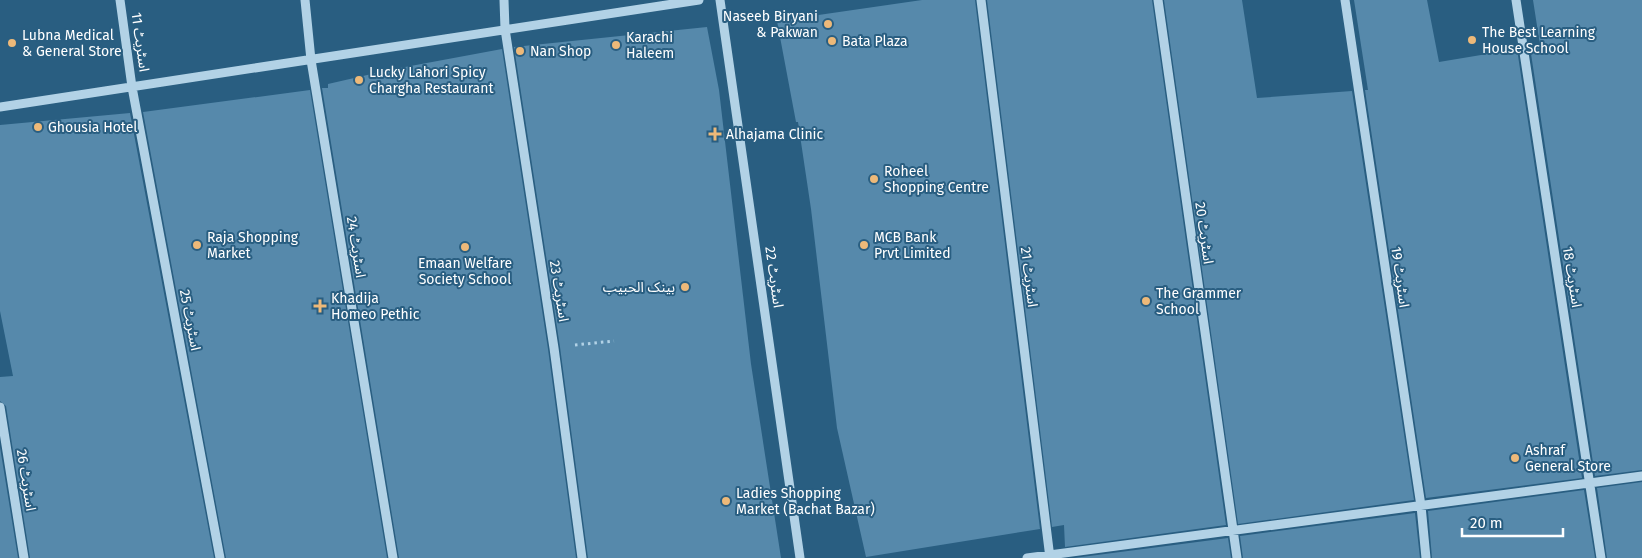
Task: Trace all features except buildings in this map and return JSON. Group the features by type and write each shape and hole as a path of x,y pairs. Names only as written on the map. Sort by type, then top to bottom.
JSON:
{"street":[{"name":"اسٹریٹ 11","path":"120,0 132,87"},
{"name":"اسٹریٹ 24","path":"305,0 311,60 393,558"},
{"name":"اسٹریٹ 23","path":"504,0 505,30 554,348 582,558"},
{"path":"0,107 699,0"},
{"name":"اسٹریٹ 22","path":"720,0 800,558"},
{"name":"اسٹریٹ 21","path":"981,0 1050,557"},
{"name":"اسٹریٹ 20","path":"1158,0 1237,558"},
{"name":"اسٹریٹ 19","path":"1345,0 1420,506 1426,558"},
{"name":"اسٹریٹ 18","path":"1516,0 1601,558"},
{"name":"اسٹریٹ 25","path":"132,87 220,558"},
{"name":"اسٹریٹ 26","path":"0,407 24,558"},
{"path":"1027,558 1050,557 1642,476"}],"path":[{"path":"554,348 614,341"}],"place":[{"name":"Naseeb Biryani & Pakwan","path":"828,24"},
{"name":"The Best Learning House School","path":"1472,40"},
{"name":"Bata Plaza","path":"832,41"},
{"name":"Lubna Medical & General Store","path":"12,43"},
{"name":"Karachi Haleem","path":"616,45"},
{"name":"Nan Shop","path":"520,51"},
{"name":"Lucky Lahori Spicy Chargha Restaurant","path":"359,80"},
{"name":"Ghousia Hotel","path":"38,127"},
{"name":"Alhajama Clinic","path":"715,134"},
{"name":"Roheel Shopping Centre","path":"874,179"},
{"name":"Raja Shopping Market","path":"197,245"},
{"name":"MCB Bank Prvt Limited","path":"864,245"},
{"name":"Emaan Welfare Society School","path":"465,247"},
{"name":"بينک الحبيب","path":"685,287"},
{"name":"The Grammer School","path":"1146,301"},
{"name":"Khadija Homeo Pethic","path":"320,306"},
{"name":"Ashraf General Store","path":"1515,458"},
{"name":"Ladies Shopping Market (Bachat Bazar)","path":"726,501"}]}
